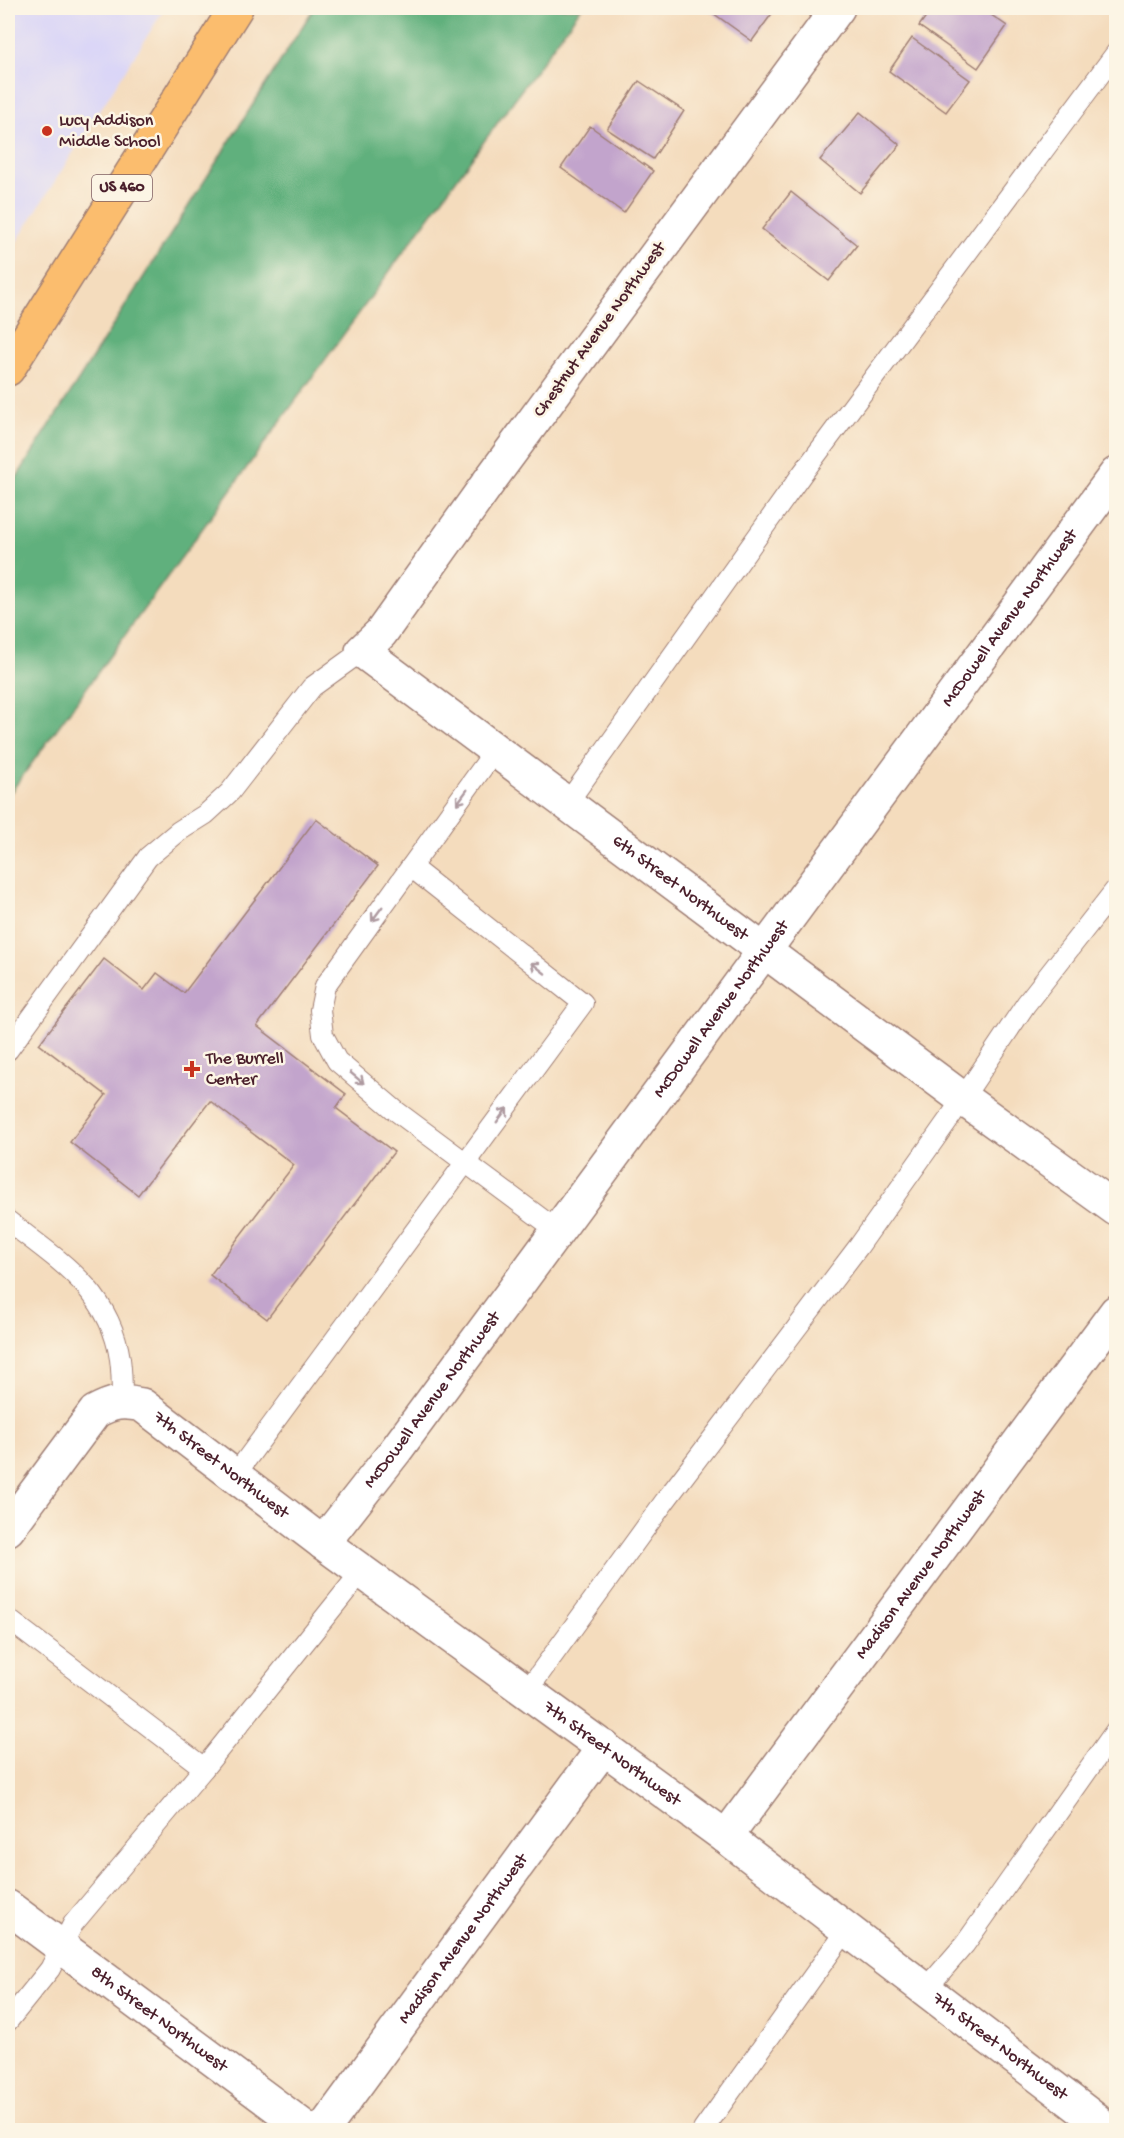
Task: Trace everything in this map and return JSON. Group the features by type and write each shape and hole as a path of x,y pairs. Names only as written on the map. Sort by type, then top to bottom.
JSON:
{"main road":[{"name":"US 460","path":"8,369 236,8"}],"street":[{"name":"Chestnut Avenue Northwest","path":"362,651 381,633 493,476 838,8"},
{"name":"McDowell Avenue Northwest","path":"323,1543 403,1440 1116,474"},
{"name":"6th Street Northwest","path":"362,651 568,802 962,1098 1116,1209"},
{"name":"Madison Avenue Northwest","path":"726,1837 1116,1312"},
{"name":"7th Street Northwest","path":"122,1401 142,1405 323,1543 726,1837 1099,2119"},
{"path":"8,1529 95,1412 111,1403 122,1401"},
{"name":"Madison Avenue Northwest","path":"323,2130 604,1747"},
{"name":"8th Street Northwest","path":"8,1907 308,2130"}],"lane":[{"path":"568,802 802,474 1116,54"},
{"path":"8,1050 148,857 179,831 206,814 230,792 312,687 362,651"},
{"path":"496,749 325,986 320,1010 323,1035 337,1061 396,1111 558,1231"},
{"path":"235,1475 583,1003 411,867"},
{"path":"527,1691 665,1501 859,1246 1026,1004 1116,889"},
{"path":"8,1221 70,1270 93,1293 110,1322 120,1359 122,1401"},
{"path":"8,2021 50,1969 73,1924 204,1768 362,1571"},
{"path":"8,1619 204,1768"},
{"path":"926,1989 964,1944 1116,1730"},
{"path":"703,2130 847,1929"}],"shaded area":[{"name":"Lucy Addison Middle School","path":"8,8 165,8 8,255"}],"green space":[{"path":"314,8 581,8 8,796 8,491"}],"building":[{"path":"706,8 776,8 752,41"},
{"path":"932,8 981,8 1007,26 978,68 919,26"},
{"path":"912,38 970,80 946,112 889,71"},
{"path":"639,81 684,111 653,159 607,129"},
{"path":"860,112 900,145 860,193 820,160"},
{"path":"590,126 653,171 624,213 561,168"},
{"path":"791,192 857,245 829,281 762,229"},
{"name":"The Burrell Center","path":"316,819 378,866 257,1026 346,1094 336,1108 394,1152 267,1319 210,1275 294,1165 210,1101 138,1195 70,1142 106,1095 39,1044 104,959 144,990 157,973 184,993"}],"place":[{"name":"Lucy Addison Middle School","path":"47,131"},
{"name":"The Burrell Center","path":"192,1069"}]}
